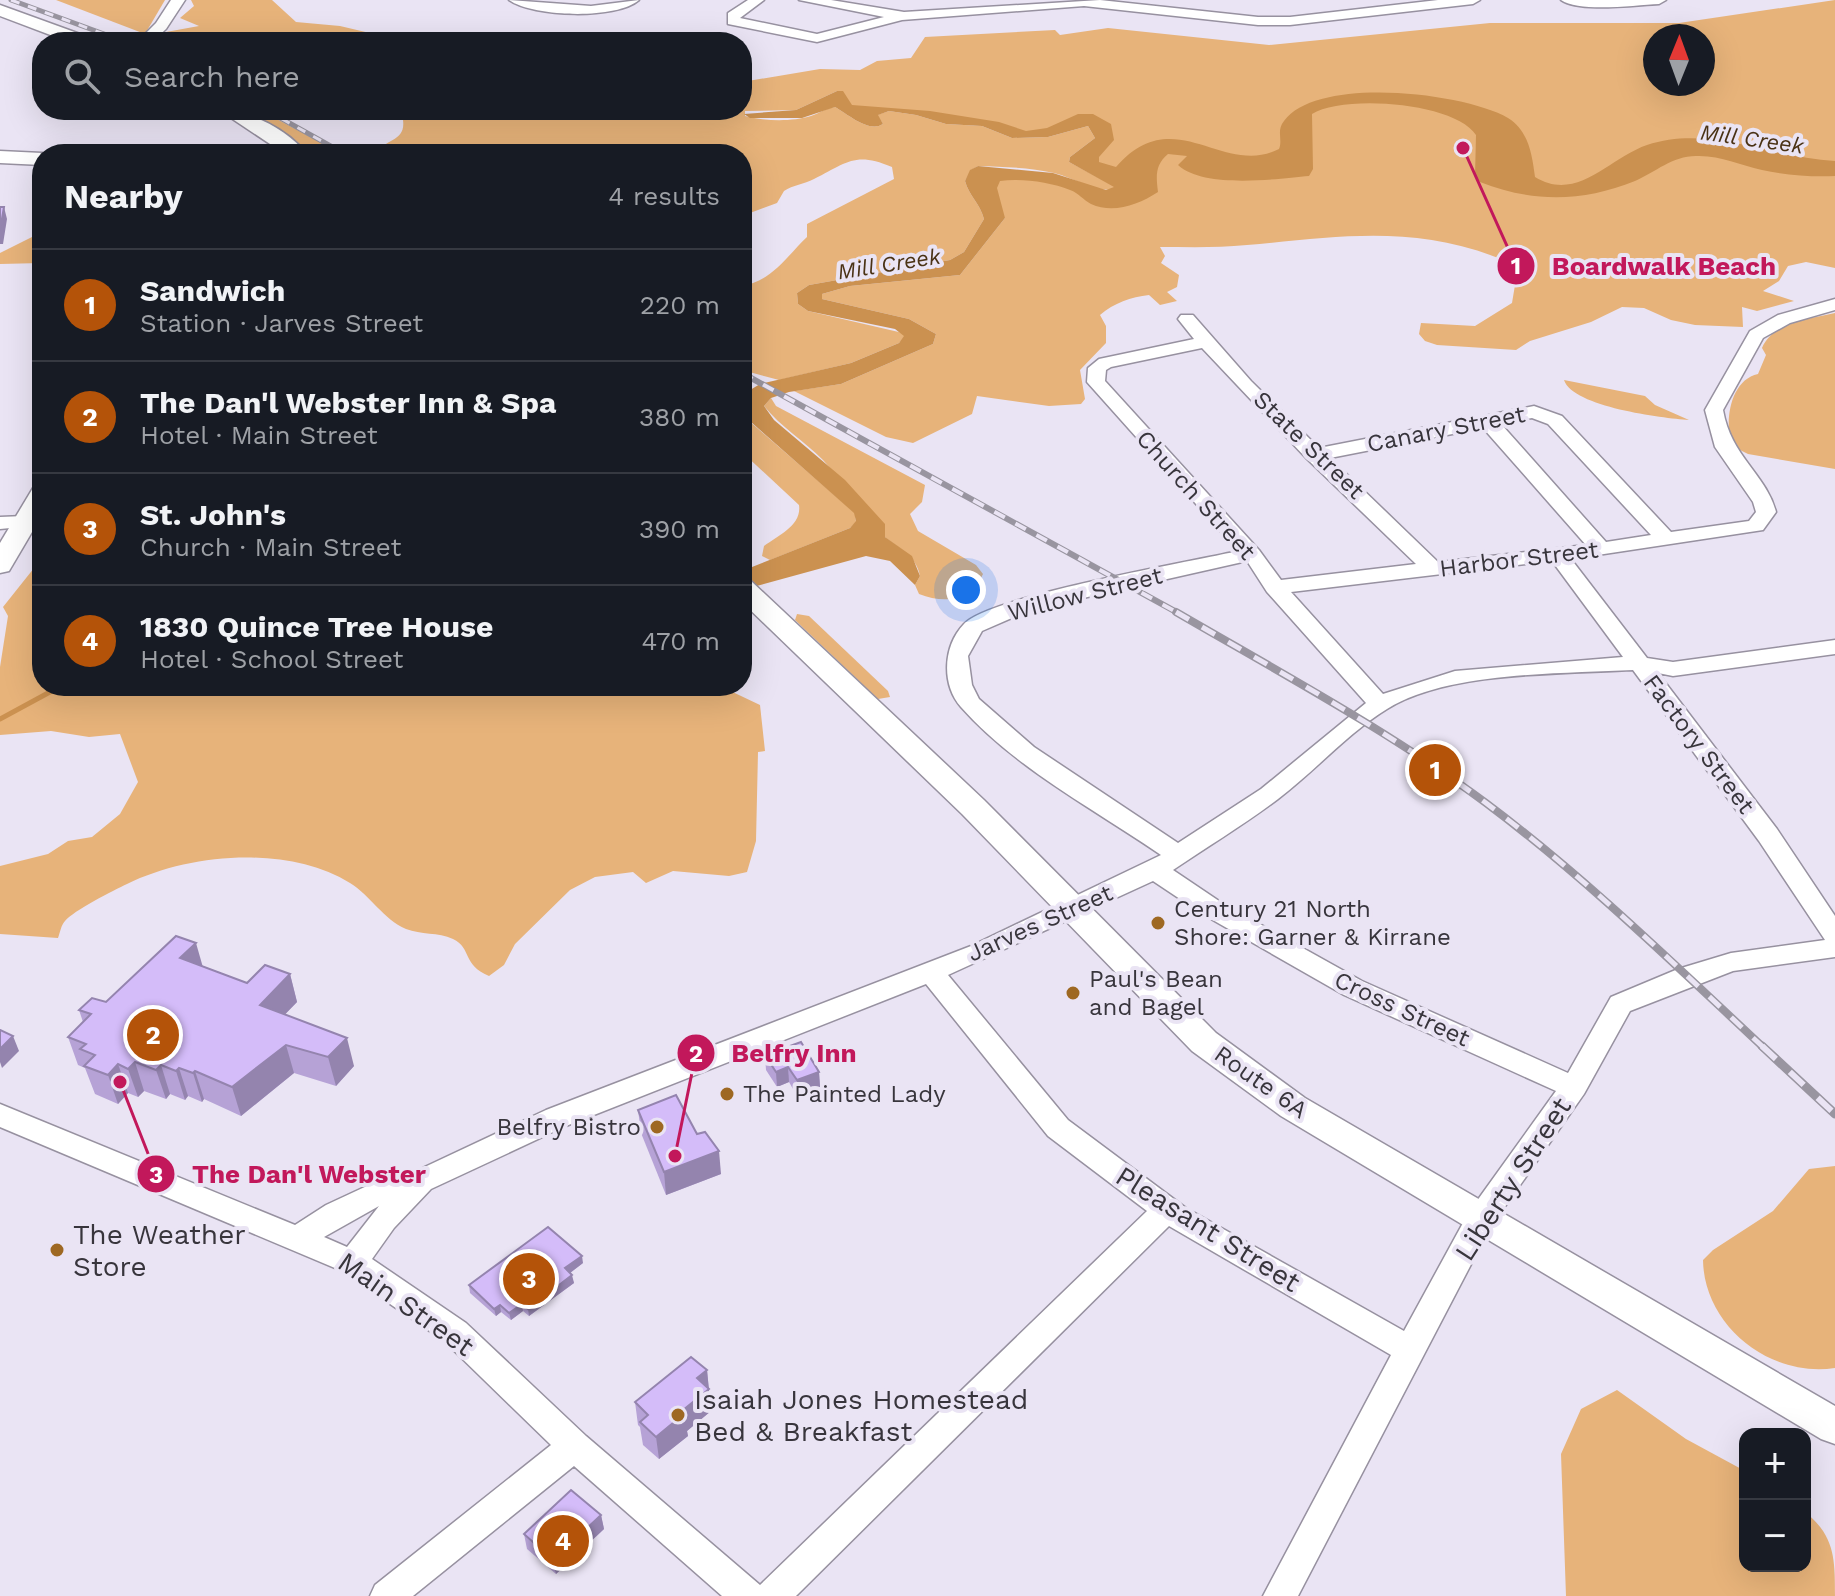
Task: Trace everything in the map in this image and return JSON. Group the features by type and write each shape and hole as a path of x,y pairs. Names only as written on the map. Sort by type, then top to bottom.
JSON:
{"main road":[{"path":"0,10 58,32"},
{"path":"246,120 284,144"},
{"path":"0,157 32,159"},
{"path":"0,565 12,522 32,503"},
{"name":"Route 6A","path":"752,597 895,731 1204,1042 1293,1107 1479,1220 1835,1427"}],"street":[{"path":"155,32 178,0"},
{"path":"516,0 599,10 621,6 632,0"},
{"path":"757,0 733,16 733,21 824,37 904,16 1051,4 1104,3"},
{"path":"806,0 904,16"},
{"path":"1062,0 1258,21 1473,0"},
{"path":"1321,0 1381,11"},
{"path":"1568,0 1606,3 1659,0"},
{"name":"Harbor Street","path":"1275,587 1668,541 1749,529 1761,523 1766,512 1763,501 1724,444 1715,424 1714,410 1756,335 1784,319 1835,304"},
{"name":"State Street","path":"1187,319 1205,342 1314,455 1433,569"},
{"name":"Church Street","path":"1205,342 1119,359 1097,368 1095,377 1160,456 1252,554 1275,587 1379,704"},
{"name":"Canary Street","path":"1314,455 1534,412 1550,416 1668,541"},
{"path":"1487,420 1601,549"},
{"name":"Willow Street","path":"1180,856 1026,752 969,702 961,685 957,656 973,627 1023,605 1252,554"},
{"name":"Factory Street","path":"1558,555 1768,835 1835,936"},
{"name":"Jarves Street","path":"299,1238 336,1213 379,1193 422,1181 556,1118 931,972 1074,910 1155,870 1269,794 1379,704 1435,683 1482,674 1638,663 1673,669 1835,647"},
{"name":"Cross Street","path":"1155,870 1213,909 1353,988 1574,1087"},
{"name":"Liberty Street","path":"1280,1596 1479,1220 1574,1087 1620,1004 1687,976 1731,962 1835,948"},
{"name":"Pleasant Street","path":"931,972 1058,1128 1167,1210 1411,1351"},
{"name":"Main Street","path":"0,1115 353,1262 455,1332 574,1446 747,1596"},
{"name":"Jarves Street","path":"353,1262 384,1220 422,1181"},
{"path":"772,1596 1167,1210"},
{"path":"387,1596 574,1446"}],"shaded area":[{"path":"56,0 165,0 146,32"},
{"path":"191,0 272,0 296,22 366,32 166,32 199,26 180,18 194,6"},
{"path":"1835,0 1835,268 1806,262 1788,266 1779,281 1763,291 1794,301 1757,311 1742,307 1743,327 1695,325 1671,320 1644,308 1622,307 1591,322 1530,341 1516,350 1437,345 1425,341 1419,334 1421,323 1475,326 1512,303 1515,285 1501,259 1468,248 1405,237 1375,236 1225,247 1160,247 1165,256 1161,263 1179,275 1177,287 1167,292 1177,301 1160,305 1149,295 1142,296 1117,304 1100,315 1106,326 1106,343 1080,370 1085,399 1081,404 1049,406 977,396 972,414 913,443 886,437 794,391 841,384 933,344 936,334 909,319 822,299 822,294 850,286 960,275 1005,218 986,194 981,177 985,173 1059,180 1121,200 1131,195 1134,173 1098,172 1079,161 1080,156 1101,141 1102,129 1097,124 1077,123 1030,136 1014,134 999,125 904,110 862,109 862,116 837,96 837,91 796,110 752,111 752,80 820,69 860,70 877,61 911,58 925,37 1055,30 1060,35 1108,28 1269,45 1490,23 1679,23"},
{"path":"843,91 852,105 930,111 999,122 1026,131 1047,128 1078,114 1093,114 1111,124 1114,140 1099,157 1099,162 1116,167 1137,148 1158,140 1178,140 1238,155 1258,155 1279,149 1284,121 1302,107 1327,98 1358,93 1393,93 1460,101 1508,118 1525,137 1535,177 1550,184 1579,182 1647,145 1694,138 1835,161 1835,176 1780,173 1696,156 1679,159 1635,181 1596,193 1558,197 1519,194 1480,182 1475,176 1476,135 1464,124 1423,109 1372,103 1348,104 1312,114 1313,169 1309,176 1222,180 1190,172 1178,165 1187,156 1168,154 1157,171 1158,192 1142,201 1117,208 1099,207 1073,191 1054,185 1026,180 1000,181 997,188 1005,218 960,275 850,286 822,294 822,299 909,319 936,334 933,344 841,384 789,392 771,398 764,406 774,420 845,480 885,524 885,537 912,556 920,576 915,585 890,561 866,556 752,587 752,567 850,528 856,521 854,513 752,423 752,389 760,384 851,363 899,343 904,336 895,329 808,311 798,304 797,293 809,285 950,260 964,252 984,219 965,181 970,170 978,166 1053,173 1106,190 1114,187 1069,162 1070,157 1095,138 1088,126 1048,137 1012,138 982,126 946,124 889,111 878,115 883,124 877,126 859,122 835,107 802,118 752,118 752,113 796,110"},
{"path":"835,107 872,126 883,124 877,115 889,111 946,124 982,126 1012,138 1048,137 1088,126 1095,138 1070,157 1069,162 1114,186 1114,190 1026,168 978,166 971,170 965,181 984,219 964,252 950,260 809,285 797,293 798,304 808,311 903,333 905,336 899,343 851,363 779,380 752,373 752,283 778,267 807,237 807,224 894,179 892,167 869,160 851,161 787,189 777,203 752,212 752,144 386,144 401,132 403,120 787,120 811,116"},
{"path":"260,120 279,120 323,144 296,144"},
{"path":"32,237 32,263 0,264 0,253"},
{"path":"1835,313 1835,469 1748,454 1732,446 1729,414 1735,393 1741,384 1758,374 1766,355 1762,348 1767,339 1793,323"},
{"path":"1564,380 1645,396 1655,405 1689,420 1640,414 1600,404 1571,389"},
{"path":"771,398 776,406 925,485 922,502 910,514 918,531 976,565 983,574 978,583 956,598 938,599 919,594 915,585 920,576 915,563 876,528 823,460 764,406"},
{"path":"752,423 855,513 856,522 850,528 770,560 762,556 764,546 793,524 799,505 752,461"},
{"path":"32,571 32,696 741,696 760,705 765,751 758,752 756,841 747,872 729,876 673,871 646,883 633,872 595,877 570,890 515,944 504,965 489,976 475,967 459,943 398,925 350,883 325,871 269,858 209,860 152,873 76,912 64,923 58,938 0,934 0,866 48,854 68,841 92,837 120,814 138,782 120,734 89,737 51,731 0,735 0,667 8,616 3,607"},
{"path":"797,614 809,616 888,691 890,697 878,699 795,620"},
{"path":"1835,1166 1835,1368 1811,1369 1787,1365 1765,1356 1728,1326 1706,1284 1703,1260 1713,1250 1773,1211 1809,1169"},
{"path":"1617,1390 1686,1439 1739,1468 1739,1572 1811,1572 1811,1517 1828,1539 1835,1571 1835,1596 1566,1596 1561,1454 1581,1409"}],"building":[{"path":"0,207 4,207 0,230"},
{"path":"176,936 196,943 180,958 247,983 265,965 290,974 260,1005 347,1038 328,1057 286,1045 232,1087 195,1071 179,1068 176,1071 161,1065 156,1070 135,1062 128,1069 118,1064 108,1075 84,1066 95,1055 80,1049 86,1044 68,1037 91,1014 79,1010 92,998 106,1002"},
{"path":"0,1030 13,1036 0,1049"},
{"path":"801,1042 819,1072 797,1080 788,1067 776,1072 765,1055"},
{"path":"676,1095 697,1134 705,1132 719,1151 664,1172 638,1110"},
{"path":"548,1227 582,1256 565,1268 572,1275 528,1309 522,1304 509,1313 500,1305 494,1309 469,1285"},
{"path":"691,1357 707,1370 697,1378 709,1389 656,1437 640,1422 648,1415 635,1402"},
{"path":"571,1490 601,1515 553,1560 524,1534"}],"waterway":[{"name":"Mill Creek","path":"0,719 43,696"}],"railway":[{"path":"11,0 99,32"},
{"path":"284,120 327,144"},
{"path":"752,379 1180,614"},
{"path":"1176,612 1373,727 1486,803 1594,891 1764,1048"},
{"path":"1762,1046 1835,1114"}],"place":[{"name":"Boardwalk Beach","path":"1463,148"},
{"name":"Sandwich","path":"1435,770"},
{"name":"Century 21 North Shore: Garner & Kirrane","path":"1158,923"},
{"name":"Paul's Bean and Bagel","path":"1073,993"},
{"name":"The Dan'l Webster Inn & Spa","path":"153,1035"},
{"name":"The Dan'l Webster","path":"120,1082"},
{"name":"The Painted Lady","path":"727,1094"},
{"name":"Belfry Bistro","path":"657,1127"},
{"name":"Belfry Inn","path":"675,1156"},
{"name":"The Weather Store","path":"57,1250"},
{"name":"St. John's","path":"529,1279"},
{"name":"Isaiah Jones Homestead Bed & Breakfast","path":"678,1415"},
{"name":"1830 Quince Tree House","path":"563,1541"}]}
